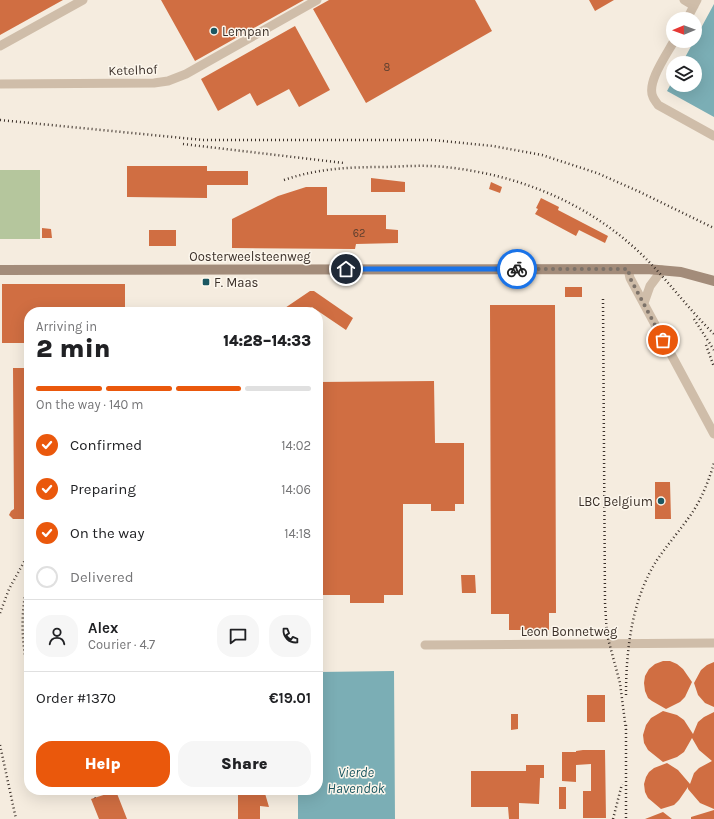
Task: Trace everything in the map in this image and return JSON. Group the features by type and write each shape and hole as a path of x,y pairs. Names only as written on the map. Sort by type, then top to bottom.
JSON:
{"main road":[{"name":"Oosterweelsteenweg","path":"0,270 628,269 681,272 714,280"}],"street":[{"path":"0,46 82,0"},
{"name":"Ketelhof","path":"0,84 144,84 168,81 186,74 317,0"},
{"path":"684,0 695,3 690,12"},
{"path":"670,48 655,75 651,87 652,96 658,105 714,136"},
{"path":"628,269 630,278 714,434"},
{"path":"644,303 650,286 662,270"},
{"name":"Leon Bonnetweg","path":"425,645 714,643"}],"green space":[{"path":"0,170 40,170 40,239 0,239"}],"water":[{"path":"714,4 714,117 669,92 702,92 702,56 686,56 690,48 702,48 702,26"},
{"name":"Vierde Havendok","path":"394,671 395,819 298,819 298,795 323,795 323,672"}],"building":[{"path":"0,0 63,0 0,35"},
{"name":"Lempan","path":"161,0 304,0 195,61"},
{"path":"329,0 475,0 492,31 366,103 313,9"},
{"path":"589,0 614,0 595,11"},
{"path":"295,26 330,90 299,107 289,89 257,106 250,93 218,111 201,79"},
{"path":"127,166 207,166 207,171 248,171 248,185 207,185 207,198 127,197"},
{"path":"371,178 405,182 405,192 371,192"},
{"path":"491,182 502,187 500,193 489,189"},
{"path":"306,187 327,187 327,215 386,215 386,229 398,230 398,243 356,244 355,249 232,248 232,219 278,196"},
{"path":"541,198 559,207 558,210 608,236 605,243 579,230 576,236 535,214"},
{"path":"42,228 51,229 52,238 42,238"},
{"path":"149,230 176,230 176,246 149,246"},
{"path":"2,284 125,284 125,307 24,307 24,343 2,343"},
{"path":"565,287 582,287 582,297 565,297"},
{"path":"310,291 314,291 353,318 346,330 323,314 323,307 286,307"},
{"path":"490,305 555,305 556,613 549,613 549,630 509,630 509,614 491,614"},
{"path":"13,368 24,368 24,519 13,519 9,515 14,509"},
{"path":"434,381 435,443 464,443 464,504 455,504 455,511 431,511 431,504 403,504 403,595 384,595 384,603 350,603 350,595 323,595 323,382"},
{"path":"655,482 670,482 671,519 655,519"},
{"path":"461,575 475,575 476,593 462,593"},
{"path":"663,661 670,661 677,664 683,669 692,682 685,697 680,702 666,709 648,698 644,683 645,676 649,669 655,664"},
{"path":"714,662 714,707 705,703 698,695 694,683 701,670"},
{"path":"587,695 605,695 605,722 587,722"},
{"path":"663,711 677,715 684,720 693,734 698,722 714,712 714,809 700,803 688,787 674,805 661,809 648,798 645,792 644,784 649,772 654,768 667,763 678,770 690,784 694,773 699,768 712,761 699,750 692,738 684,752 677,757 663,762 648,750 644,743 643,735 646,725 651,718"},
{"path":"511,714 518,714 518,729 511,730"},
{"path":"583,750 605,750 606,818 583,818 583,791 591,791 591,764 576,765 576,782 562,781 562,752 576,752"},
{"path":"526,765 544,765 544,778 540,778 539,804 519,803 519,819 509,819 508,807 471,807 471,771 526,771"},
{"path":"559,787 566,787 566,809 559,809"},
{"path":"104,795 118,795 127,819 99,819 91,799"},
{"path":"238,795 265,795 269,807 260,806 260,819 238,819"},
{"path":"714,810 714,819 691,819 691,817"},
{"path":"663,812 672,819 645,819"}],"railway":[{"path":"0,120 203,140 433,140 493,146 542,155 597,173 714,228"},
{"path":"183,144 344,163"},
{"path":"284,180 310,173 335,169 424,166 470,170 520,183 543,191 566,201 609,227 641,253 714,334"},
{"path":"603,299 605,603 607,635 620,683 626,730"},
{"path":"694,319 714,350"},
{"path":"706,345 714,367"},
{"path":"626,695 627,660 632,625 636,608 648,575 657,560 696,507 705,489 714,463"},
{"path":"0,613 9,589 24,562"},
{"path":"24,602 24,651"},
{"path":"626,725 626,819"},
{"path":"0,745 16,819"},
{"path":"613,819 622,784"}],"way so far":[{"path":"517,269 628,269 629,276 663,340"}],"place":[{"name":"Lempan","path":"214,31"},
{"name":"F. Maas","path":"206,282"},
{"name":"LBC Belgium","path":"661,501"}],"route":[{"path":"346,269 517,269"}]}
